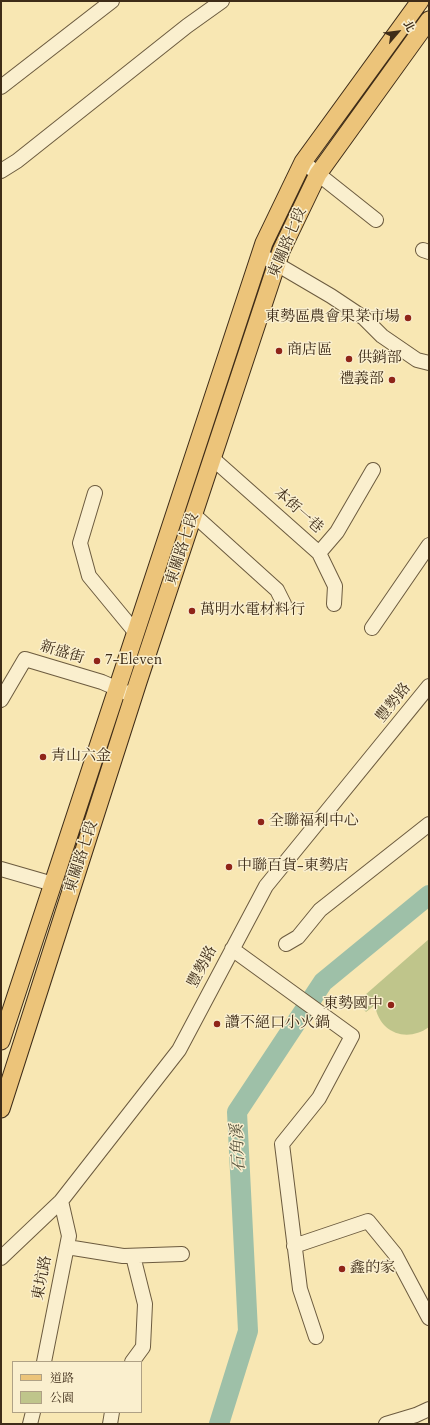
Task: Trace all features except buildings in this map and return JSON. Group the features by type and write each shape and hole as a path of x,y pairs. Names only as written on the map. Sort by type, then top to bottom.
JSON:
{"main road":[{"name":"東關路七段","path":"1,1041 264,244 303,162 420,1"},
{"name":"東關路七段","path":"1,1109 134,696 281,251 318,174 429,20"}],"street":[{"path":"1,87 112,1"},
{"path":"1,171 17,161 187,26 222,1"},
{"path":"303,162 376,220"},
{"path":"260,255 331,296 364,318 382,336 417,360 429,363"},
{"name":"本街一巷","path":"212,458 319,553 335,586 334,604"},
{"path":"319,553 337,532 373,470"},
{"path":"95,493 80,543 89,576 136,633"},
{"path":"194,515 277,590 284,604"},
{"path":"372,628 429,545"},
{"name":"新盛街","path":"1,700 25,659 102,682 134,696"},
{"name":"豐勢路","path":"1,1258 61,1201 179,1050 266,886 427,692"},
{"path":"286,944 298,937 320,910 429,824"},
{"path":"1,869 53,884"},
{"path":"232,949 282,987 352,1036 319,1098 282,1144 300,1289 316,1337"},
{"name":"東坑路","path":"44,1361 69,1236 61,1201"},
{"path":"294,1246 368,1221 395,1254 429,1318"},
{"path":"67,1248 123,1256 182,1254"},
{"path":"133,1256 145,1304 143,1347 133,1361"},
{"path":"386,1424 415,1420 429,1409"},
{"path":"30,1424 33,1413"},
{"path":"110,1424 112,1413"}],"green space":[{"path":"429,939 429,1027 421,1032 412,1034 395,1032 382,1022 375,1005 366,1012 357,1002"}],"waterway":[{"name":"石角溪","path":"219,1424 248,1331 237,1112 323,982 429,895"}],"place":[{"name":"東勢區農會果菜市場","path":"408,318"},
{"name":"商店區","path":"279,351"},
{"name":"供銷部","path":"349,359"},
{"name":"禮義部","path":"392,380"},
{"name":"萬明水電材料行","path":"192,611"},
{"name":"7-Eleven","path":"97,661"},
{"name":"青山六金","path":"43,757"},
{"name":"全聯福利中心","path":"261,822"},
{"name":"中聯百貨-東勢店","path":"229,867"},
{"name":"東勢國中","path":"391,1005"},
{"name":"讚不絕口小火鍋","path":"217,1024"},
{"name":"鑫的家","path":"342,1269"}]}
